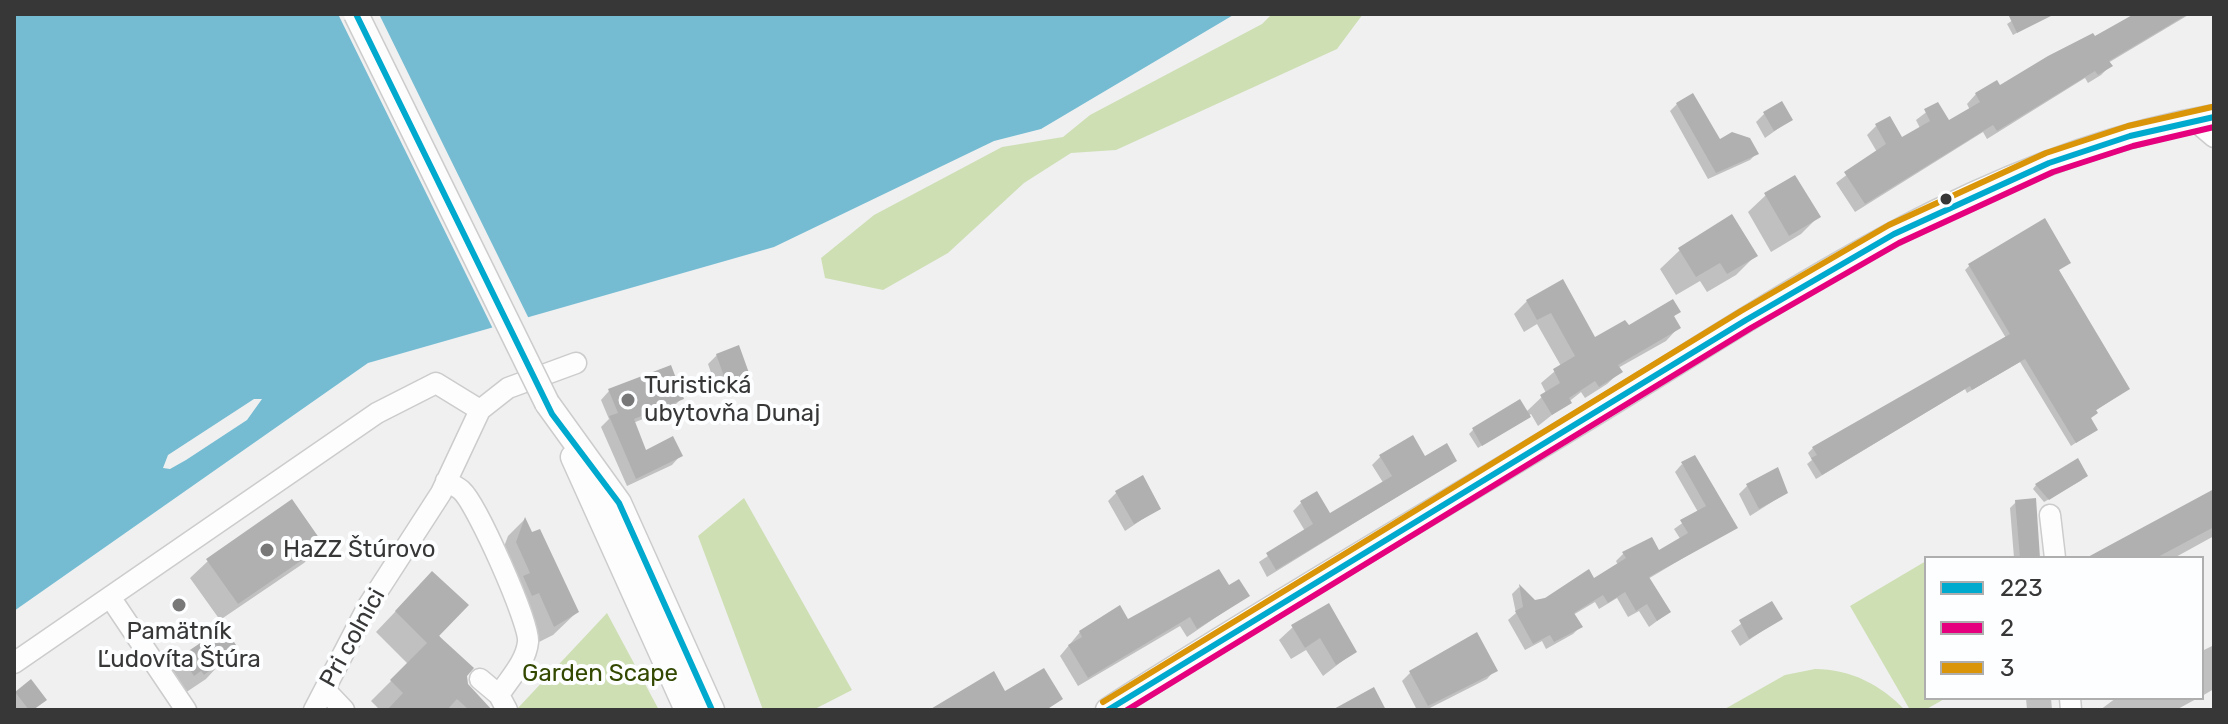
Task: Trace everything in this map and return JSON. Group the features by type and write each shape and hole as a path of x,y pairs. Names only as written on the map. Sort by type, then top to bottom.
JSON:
{"main road":[{"path":"356,14 550,409 687,710"},
{"path":"1108,710 1247,621 1876,243 1990,186 2140,132 2204,118"},
{"path":"550,409 611,487 712,710"}],"street":[{"path":"2204,118 2214,137"},
{"name":"Pri colnici","path":"314,710 368,606 446,481 480,410 508,388 576,363"},
{"path":"14,663 388,407 436,383 480,410"},
{"path":"446,481 462,490 473,508 525,617 529,638 526,652 503,703 480,679"},
{"path":"2050,515 2055,556"},
{"path":"110,597 186,710"},
{"path":"325,690 344,710"}],"green space":[{"path":"1272,14 1363,14 1337,49 1116,150 1071,153 1024,183 948,253 883,290 825,278 821,258 874,215 1002,147 1063,137 1090,115 1262,24"},
{"path":"744,498 852,690 813,710 763,710 698,536"},
{"path":"1924,562 1924,700 1942,700 1925,710 1910,710 1850,606"},
{"name":"Garden Scape","path":"607,613 659,710 518,710 517,709"},
{"path":"1815,669 1841,672 1864,680 1886,693 1905,710 1723,710 1785,675"}],"water":[{"path":"14,14 1235,14 1041,129 994,141 774,247 368,363 14,611"}],"pier":[{"path":"338,14 379,14 530,321 494,331"},
{"path":"254,399 262,399 247,420 186,460 170,469 163,468 168,455"}],"building":[{"path":"2008,14 2055,14 2017,33"},
{"path":"2134,14 2188,14 2109,61 2113,66 2098,75 2095,71 1997,131 1993,125 1865,204 1844,172 1886,144 1875,124 1890,116 1902,137 1930,121 1924,109 1938,102 1949,120 1980,102 1975,93 1997,80 2000,85 2048,56 2093,33 2095,36"},
{"path":"1693,93 1720,139 1732,132 1750,138 1759,154 1716,173 1676,103"},
{"path":"1782,101 1793,120 1774,131 1763,112"},
{"path":"1795,175 1821,217 1789,236 1764,193"},
{"path":"1732,214 1758,256 1727,274 1720,263 1696,277 1678,248"},
{"path":"2045,218 2071,263 2059,270 2130,389 2096,410 2098,413 2091,418 2098,430 2076,443 2025,359 1972,390 1970,386 1822,475 1811,458 1817,455 1812,447 2010,334 1968,264"},
{"path":"1563,279 1595,337 1625,320 1629,325 1673,299 1681,312 1674,316 1681,328 1618,365 1623,372 1599,387 1595,381 1569,398 1572,403 1552,415 1540,395 1560,383 1553,369 1575,356 1551,313 1537,320 1526,300"},
{"path":"739,345 749,373 726,382 716,354"},
{"path":"671,365 684,399 634,419 646,450 673,436 683,456 636,479 609,416 618,413 608,389"},
{"path":"1520,399 1531,417 1482,446 1472,428"},
{"path":"1413,435 1425,456 1447,443 1457,461 1276,570 1266,553 1313,524 1300,501 1317,491 1330,513 1392,476 1379,455"},
{"path":"1695,455 1738,528 1649,577 1671,612 1657,621 1647,604 1636,611 1625,592 1608,603 1603,595 1574,613 1583,627 1554,642 1550,635 1533,644 1515,611 1523,607 1519,584 1535,600 1545,598 1589,569 1594,578 1626,558 1622,552 1652,537 1659,550 1688,533 1680,520 1706,506 1681,462"},
{"path":"2078,458 2088,476 2049,500 2035,484"},
{"path":"1778,467 1788,493 1759,509 1746,484"},
{"path":"1143,475 1161,509 1134,524 1115,491"},
{"path":"2214,489 2214,527 2160,556 2090,556"},
{"path":"2036,498 2040,556 2020,556 2015,500"},
{"path":"292,499 324,545 238,604 206,559"},
{"path":"525,517 532,532 540,529 579,612 554,627 539,593 532,596 523,576 530,573 516,542"},
{"path":"1219,569 1229,585 1239,579 1250,596 1197,629 1190,617 1088,678 1068,645 1082,637 1079,631 1120,605 1128,619"},
{"path":"432,571 469,605 439,636 474,668 467,676 468,684 492,710 469,710 457,699 447,710 387,710 403,693 390,680 427,643 395,611"},
{"path":"1772,601 1783,619 1749,639 1739,620"},
{"path":"1329,603 1357,652 1336,665 1320,638 1305,648 1291,625"},
{"path":"224,627 238,648 204,675 201,671 194,676 181,656"},
{"path":"1477,632 1498,671 1428,706 1409,671"},
{"path":"1044,668 1063,699 1046,710 929,710 994,671 1005,691"},
{"path":"31,679 47,700 29,710 15,692"},
{"path":"1374,687 1386,710 1332,710"}],"transit line":[{"name":"223","path":"356,14 552,414 619,503 712,710"},
{"name":"3","path":"1103,702 1741,311 1889,225 2046,153 2128,126 2212,107"},
{"name":"223","path":"1108,710 1746,320 1894,234 2049,163 2130,136 2214,117"},
{"name":"2","path":"1127,710 1751,328 1899,243 2053,172 2133,146 2214,127"}],"place":[{"name":"Turistická ubytovňa Dunaj","path":"628,400"},
{"name":"HaZZ Štúrovo","path":"267,550"},
{"name":"Pamätník Ľudovíta Štúra","path":"179,605"}]}
